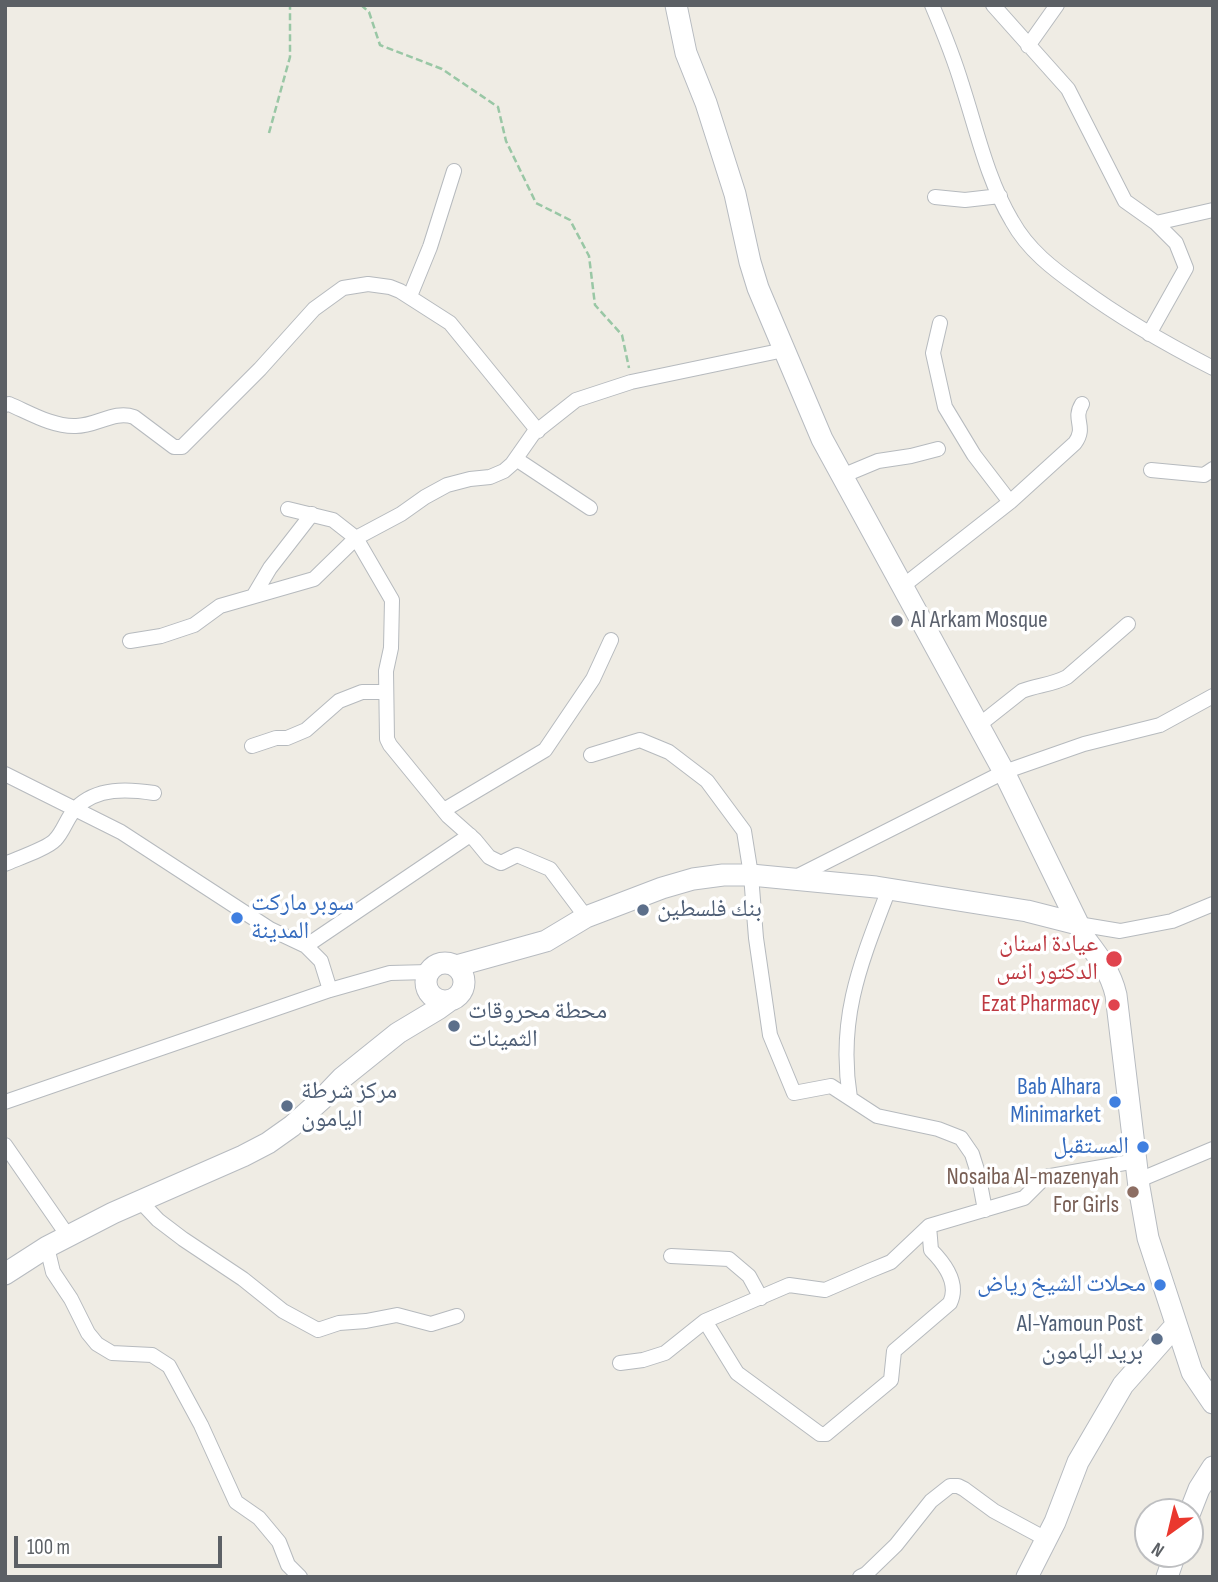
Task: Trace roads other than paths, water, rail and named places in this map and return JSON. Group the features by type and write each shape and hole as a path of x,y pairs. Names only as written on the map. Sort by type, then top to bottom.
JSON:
{"street":[{"path":"676,5 690,63 706,103 735,194 752,271 822,439 1004,772 1086,940 1105,965 1116,995 1147,1238 1192,1372 1213,1403"},
{"path":"932,5 962,83 982,151 1000,197 1021,235 1044,261 1108,309 1213,368"},
{"path":"993,5 1068,89 1125,201 1156,223 1176,243 1186,268 1149,334"},
{"path":"1028,46 1057,5"},
{"path":"410,296 430,247 454,171"},
{"path":"936,197 965,200 1000,197"},
{"path":"1156,223 1213,209"},
{"path":"5,405 9,404 52,422 72,426 92,424 112,416 127,414 174,447 182,447 260,369 314,309 343,288 379,285 410,296 450,323 538,431"},
{"path":"940,323 933,353 945,407 974,454 1010,502"},
{"path":"130,641 162,636 194,625 220,606 314,579 356,538 401,514 436,490 458,481 490,477 504,471 538,431 576,400 631,382 784,350"},
{"path":"903,586 1010,502 1075,442 1081,431 1078,413 1082,404"},
{"path":"842,476 878,461 938,449"},
{"path":"516,459 590,508"},
{"path":"1151,470 1203,475 1213,469"},
{"path":"288,509 333,520 356,538 392,600 391,648 386,671 387,739 390,745 444,810 489,857 501,863 517,855 550,869 586,917"},
{"path":"254,596 270,568 312,514"},
{"path":"979,726 1022,691 1056,683 1067,677 1128,624"},
{"path":"444,810 545,750 593,679 611,640"},
{"path":"252,746 276,738 287,738 306,730 339,701 362,692 386,692"},
{"path":"793,879 1004,772 1084,744 1160,725 1213,696"},
{"path":"591,755 640,740 669,752 707,781 744,831 751,875 755,938 770,1035 793,1093 831,1086 877,1116 938,1129 961,1138 972,1154 985,1210"},
{"path":"5,774 121,832 270,929 306,946 321,961 330,990"},
{"path":"5,864 54,842 76,809 93,796 117,790 154,793"},
{"path":"306,946 470,835"},
{"path":"456,966 546,941 586,917 644,894 715,875 751,875 889,889 1027,911 1078,925 1120,931 1172,921 1213,904"},
{"path":"850,1098 846,1064 850,1004 860,965 889,889"},
{"path":"5,1274 68,1236 275,1139 310,1111 342,1077 398,1033 438,1009 460,994 464,982 461,971 450,964 438,964 429,972 426,984 437,999 449,1001"},
{"path":"5,1102 330,990 390,973 429,972"},
{"path":"5,1144 68,1236"},
{"path":"620,1363 665,1353 705,1321 789,1285 825,1290 891,1262 929,1226 1024,1198 1045,1177 1137,1171 1213,1149"},
{"path":"140,1201 158,1220 183,1239 243,1279 283,1311 318,1330 339,1323 397,1315 431,1324 457,1316"},
{"path":"705,1321 737,1373 820,1434 826,1434 891,1380 894,1351 953,1298 953,1282 941,1260 931,1250 929,1226"},
{"path":"47,1247 53,1272 97,1344 112,1353 152,1355 169,1366 201,1425 236,1502 259,1518 279,1542 288,1565 300,1577"},
{"path":"671,1256 729,1259 749,1276 761,1298"},
{"path":"1027,1577 1055,1522 1079,1462 1123,1385 1176,1325"},
{"path":"1195,1498 1213,1467"},
{"path":"860,1577 896,1545 931,1501 950,1486 964,1489 994,1511 1046,1539"}],"place":[{"name":"Al Arkam Mosque","path":"897,621"},
{"name":"بنك فلسطين","path":"643,910"},
{"name":"سوبر ماركت المدينة","path":"237,918"},
{"name":"عيادة اسنان الدكتور انس","path":"1114,959"},
{"name":"Ezat Pharmacy","path":"1114,1005"},
{"name":"محطة محروقات الثمينات","path":"454,1026"},
{"name":"Bab Alhara Minimarket","path":"1115,1102"},
{"name":"مركز شرطة اليامون","path":"287,1106"},
{"name":"المستقبل","path":"1143,1147"},
{"name":"Nosaiba Al-mazenyah For Girls","path":"1133,1192"},
{"name":"محلات الشيخ رياض","path":"1160,1285"},
{"name":"Al-Yamoun Post بريد اليامون","path":"1157,1339"}]}
